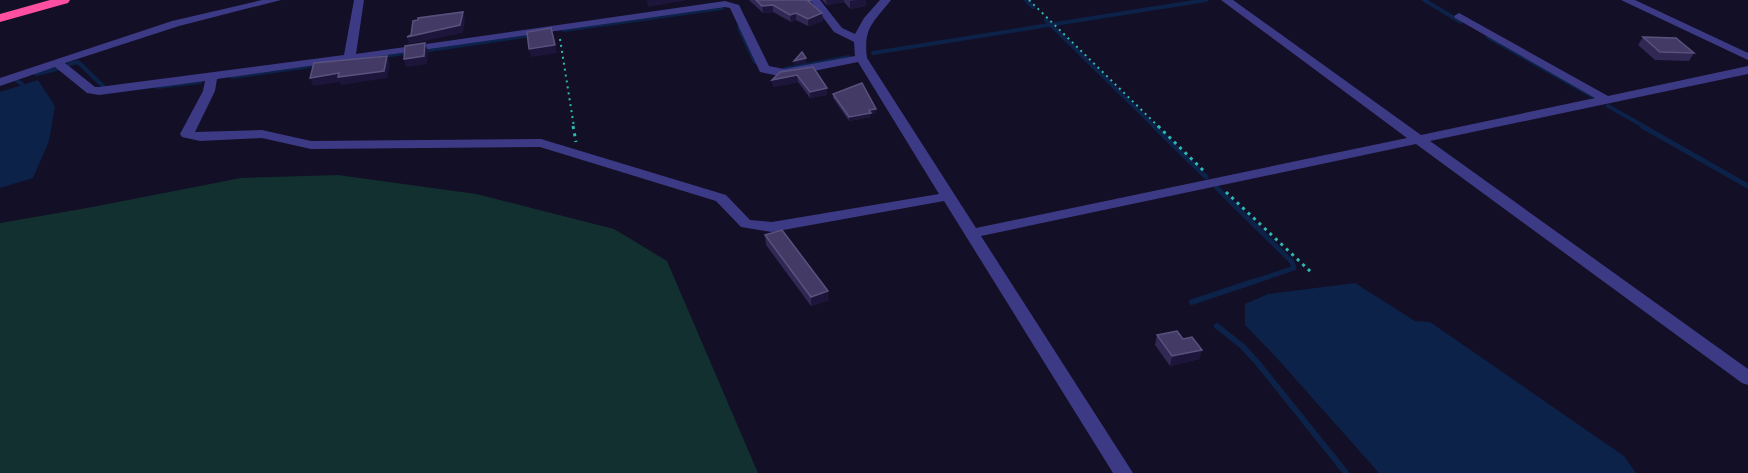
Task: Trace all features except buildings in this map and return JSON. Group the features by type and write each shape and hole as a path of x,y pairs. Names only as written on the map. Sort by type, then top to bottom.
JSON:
{"highway":[{"path":"0,7 24,0"},
{"path":"0,18 64,0"}],"street":[{"path":"0,82 176,23 276,0"},
{"path":"349,58 359,0"},
{"path":"815,0 838,30 858,40"},
{"path":"886,0 861,30 858,40 861,58 1124,473"},
{"path":"1226,0 1748,378"},
{"path":"1626,0 1748,57"},
{"path":"57,62 91,90 349,58 733,3 764,69 784,73 861,58"},
{"path":"1459,16 1607,100"},
{"path":"973,233 1748,70"},
{"path":"212,76 209,91 187,134 200,137 262,134 311,145 541,143 578,152 721,198 746,224 772,227 950,196"}],"path":[{"path":"1029,0 1312,273"},
{"path":"558,29 578,152"}],"green space":[{"path":"338,175 476,194 614,229 667,261 758,473 0,473 0,223 241,178"}],"water":[{"path":"38,80 55,106 49,141 33,178 0,188 0,92"},
{"path":"1355,283 1415,321 1430,322 1624,456 1636,473 1379,473 1245,325 1245,304 1268,294"}],"waterway":[{"path":"1026,0 1033,7"},
{"path":"1051,25 1206,0"},
{"path":"1424,0 1461,22"},
{"path":"564,30 722,8"},
{"path":"1046,20 1051,25"},
{"path":"873,53 1051,25"},
{"path":"1051,25 1155,127"},
{"path":"739,28 755,62"},
{"path":"422,51 532,35"},
{"path":"1488,37 1592,96"},
{"path":"372,58 410,52"},
{"path":"785,69 849,57"},
{"path":"69,64 78,62 103,86"},
{"path":"232,77 318,65"},
{"path":"36,74 57,69"},
{"path":"16,80 22,84"},
{"path":"157,87 200,82"},
{"path":"1608,106 1645,127"},
{"path":"1154,126 1206,177"},
{"path":"1642,126 1748,186"},
{"path":"1217,188 1292,262 1294,268 1250,283"},
{"path":"1192,302 1255,281"},
{"path":"1217,326 1242,346 1257,362 1346,473"}]}
